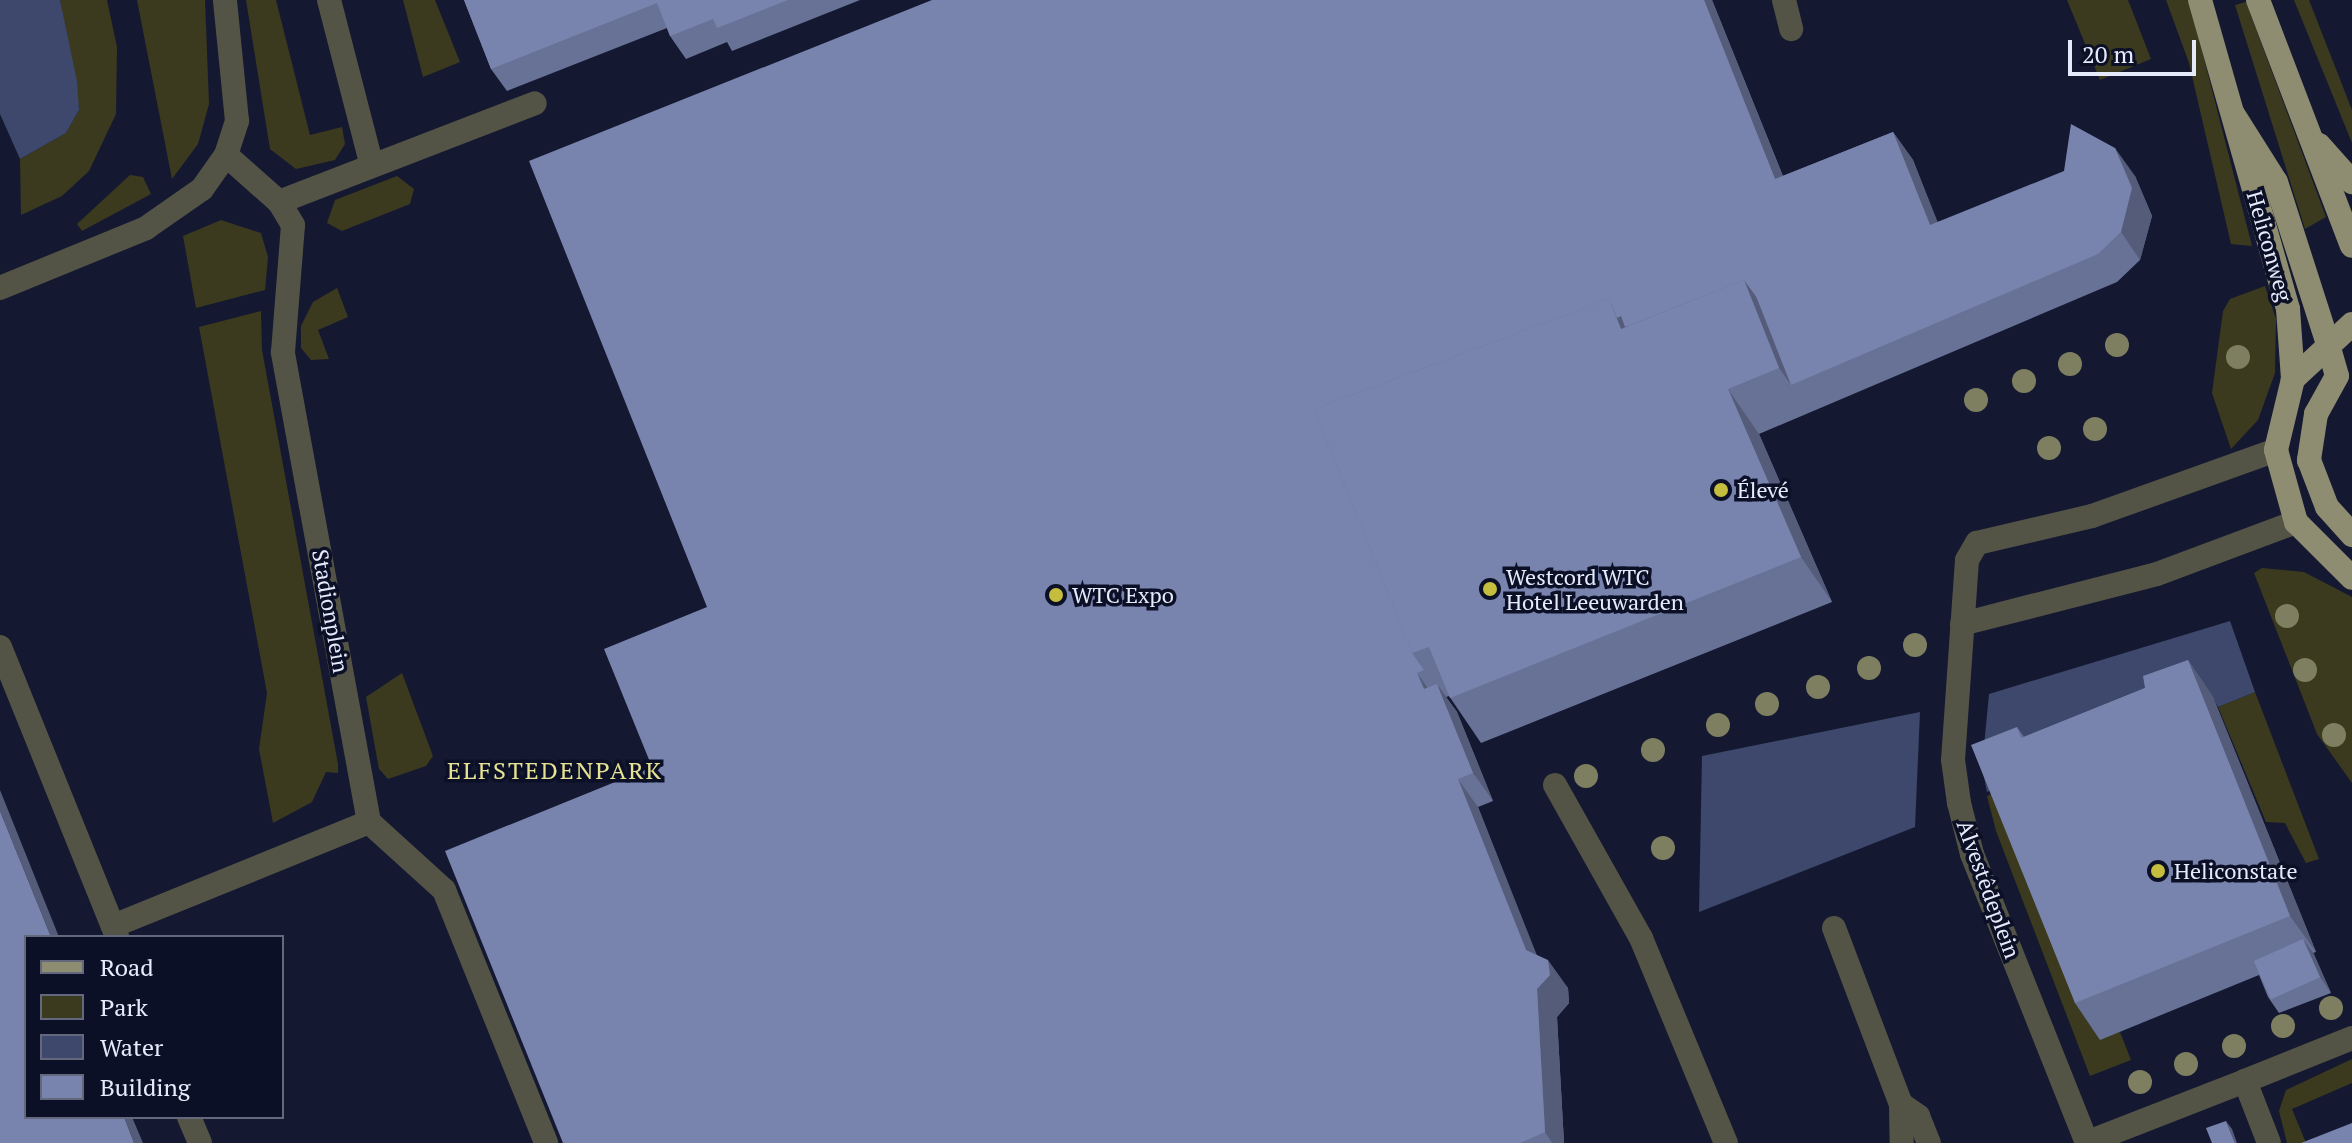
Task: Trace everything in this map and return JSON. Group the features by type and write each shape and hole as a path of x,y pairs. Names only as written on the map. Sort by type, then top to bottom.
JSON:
{"main road":[{"name":"Heliconweg","path":"2200,0 2288,309 2293,379"},
{"path":"2258,0 2352,246"},
{"name":"Heliconweg","path":"2233,114 2276,182 2337,376 2316,414 2309,460 2327,507"},
{"path":"2309,134 2352,182"},
{"path":"2352,324 2327,341 2293,379 2276,450 2296,522 2352,578"},
{"path":"2296,522 2327,507 2352,535"}],"street":[{"path":"0,288 146,228 202,189 226,155 239,79 225,0"},
{"path":"329,0 372,166"},
{"path":"1784,0 1791,29"},
{"path":"279,202 535,103"},
{"name":"Stadionplein","path":"226,155 279,202 293,225 296,250 283,301 283,352 369,822"},
{"name":"Alvestêdeplein","path":"2276,450 2105,512 1977,543 1967,560 1953,760 1959,803 1972,854 2087,1143 2352,1038"},
{"path":"1962,624 2157,574 2296,522"},
{"path":"0,647 115,931 369,822 444,890 546,1143"},
{"path":"1555,785 1641,938 1726,1143"},
{"path":"1834,928 1901,1104 1902,1143"},
{"path":"2245,1081 2269,1143"},
{"path":"1901,1104 1918,1116 1929,1143"},
{"path":"190,1119 200,1143"}],"green space":[{"path":"60,0 107,0 117,47 116,114 89,171 62,196 21,215 20,159 66,133 79,110"},
{"path":"137,0 205,0 209,104 198,144 172,179"},
{"path":"246,0 276,0 310,135 342,127 345,144 335,160 296,169 270,149"},
{"path":"403,0 435,0 460,62 423,77"},
{"path":"2067,0 2128,0 2151,59 2100,80"},
{"path":"2166,0 2189,0 2252,246 2231,244 2189,63"},
{"path":"2294,0 2309,0 2352,110 2352,143"},
{"path":"2246,2 2326,217 2305,229 2235,5"},
{"path":"130,175 143,177 151,194 82,231 77,224"},
{"path":"397,176 414,189 410,204 342,231 327,223 335,200"},
{"path":"221,220 261,233 268,257 265,290 196,308 183,236"},
{"path":"2265,286 2276,319 2275,373 2258,420 2231,449 2212,393 2223,311 2230,299"},
{"path":"337,288 348,317 318,330 329,359 311,360 301,348 301,326 313,302"},
{"path":"261,311 262,350 338,764 338,773 326,772 312,802 273,823 259,749 267,693 199,327"},
{"path":"2262,568 2304,572 2352,597 2352,783 2317,734 2254,573"},
{"path":"402,673 433,756 426,766 388,779 379,769 366,697"},
{"path":"2255,692 2319,859 2306,863 2285,823 2266,822 2218,707"},
{"path":"2000,790 2099,1038 2120,1032 2131,1060 2090,1076 1996,831 1987,796"},
{"path":"2352,1059 2352,1083 2292,1109 2306,1143 2287,1143 2279,1111 2286,1090"}],"water":[{"path":"0,0 60,0 77,81 79,110 66,133 20,159 0,114"},
{"path":"2230,621 2255,692 2218,707 2211,694 1987,792 1982,767 1989,694"},
{"path":"1920,712 1915,827 1699,912 1702,756"}],"building":[{"path":"464,0 788,0 717,28 713,19 670,36 657,3 491,69"},
{"name":"WTC Expo","path":"932,0 1704,0 1775,179 1893,132 1930,225 2064,171 2071,124 2115,148 2132,188 2121,232 2098,254 1791,385 1756,296 1744,280 1625,327 1621,316 1617,318 1609,299 1314,409 1412,653 1424,670 1417,673 1424,689 1437,684 1473,773 1458,779 1526,950 1548,960 1550,975 1537,989 1545,1132 1520,1143 563,1143 445,851 652,767 604,649 707,607 529,161"},
{"path":"1744,280 1779,368 1728,389 1801,557 1450,698 1429,647 1412,653 1314,409 1609,299 1621,329"},
{"name":"Heliconstate","path":"2188,660 2290,916 2075,1003 1971,745 2017,727 2021,738 2145,688 2143,676"},
{"path":"0,811 50,935 24,935 24,1119 125,1119 134,1143 0,1143"},
{"path":"2303,939 2320,977 2271,999 2254,961"},
{"path":"2226,1121 2235,1143 2212,1143 2206,1128"},
{"path":"2352,1123 2352,1143 2301,1143"}],"place":[{"name":"Élevé","path":"1721,490"},
{"name":"Westcord WTC Hotel Leeuwarden","path":"1490,589"},
{"name":"WTC Expo","path":"1056,595"},
{"name":"Heliconstate","path":"2158,871"}],"district":[{"name":"ELFSTEDENPARK","path":"555,771"}]}
